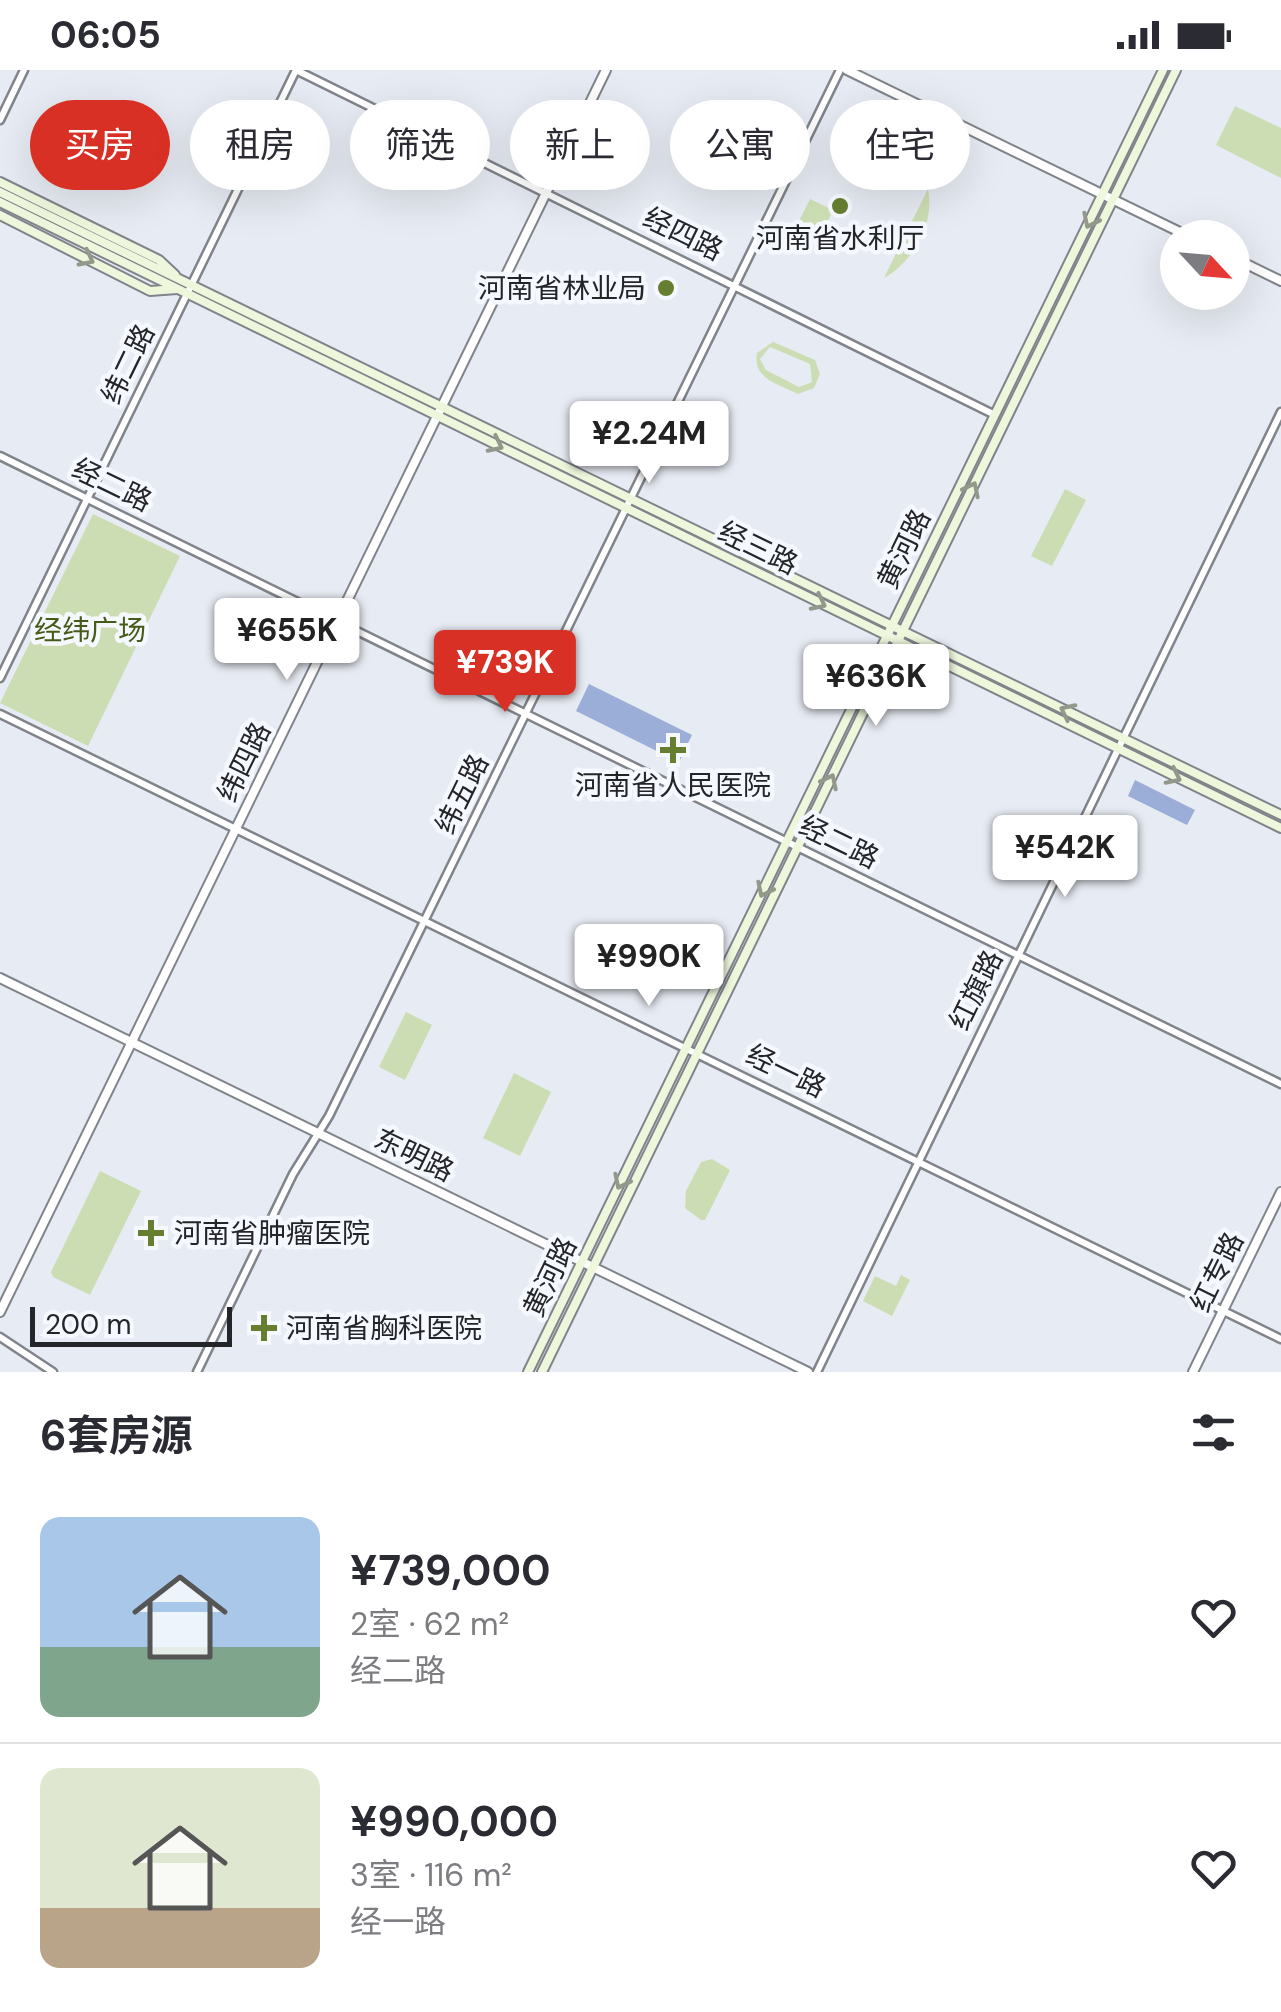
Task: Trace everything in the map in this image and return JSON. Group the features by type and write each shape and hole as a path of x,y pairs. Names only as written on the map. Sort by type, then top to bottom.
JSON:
{"main road":[{"name":"黄河路","path":"528,1372 1163,70"},
{"name":"黄河路","path":"542,1372 1176,70"},
{"path":"0,182 159,260 184,288"},
{"name":"经三路","path":"0,192 438,417 1281,828"},
{"name":"经三路","path":"0,202 442,407 1281,815"},
{"path":"0,215 150,291 184,288"}],"street":[{"path":"0,120 24,70"},
{"name":"经四路","path":"296,70 995,415"},
{"name":"纬二路","path":"0,678 184,288 296,70"},
{"name":"纬四路","path":"0,1312 606,70"},
{"name":"纬五路","path":"197,1372 293,1174 319,1133 425,920 840,70"},
{"path":"847,70 1160,222"},
{"path":"1250,266 1281,281"},
{"name":"红旗路","path":"817,1372 1281,412"},
{"name":"经二路","path":"0,456 1281,1084"},
{"name":"经一路","path":"0,714 1281,1338"},
{"name":"东明路","path":"0,978 808,1372"},
{"name":"红专路","path":"1193,1372 1281,1192"},
{"path":"0,1337 52,1372"}],"green space":[{"path":"1235,106 1281,128 1281,178 1216,145"},
{"path":"928,190 928,215 920,240 905,262 884,278"},
{"path":"810,199 833,210 821,236 814,239 794,231"},
{"path":"773,342 815,360 820,374 814,388 798,394 769,380 759,369 757,353","holes":["770,347 810,364 812,382 799,387 766,370 760,359"]},
{"path":"1065,489 1086,500 1052,566 1031,556"},
{"name":"经纬广场","path":"93,514 180,556 88,746 0,703"},
{"path":"406,1012 432,1025 405,1080 379,1067"},
{"path":"514,1073 551,1092 520,1156 483,1138"},
{"path":"712,1159 730,1170 705,1220 701,1220 685,1208 686,1191 701,1162"},
{"path":"100,1171 141,1191 90,1295 53,1277 51,1272"},
{"path":"901,1275 910,1280 892,1316 863,1301 875,1276 896,1286"}],"building":[{"path":"589,684 692,735 679,762 576,711"},
{"path":"1135,780 1195,810 1187,825 1128,796"}],"place":[{"name":"河南省水利厅","path":"840,206"},
{"name":"河南省林业局","path":"666,288"},
{"name":"河南省人民医院","path":"673,750"},
{"name":"河南省肿瘤医院","path":"151,1233"},
{"name":"河南省胸科医院","path":"264,1328"}]}
